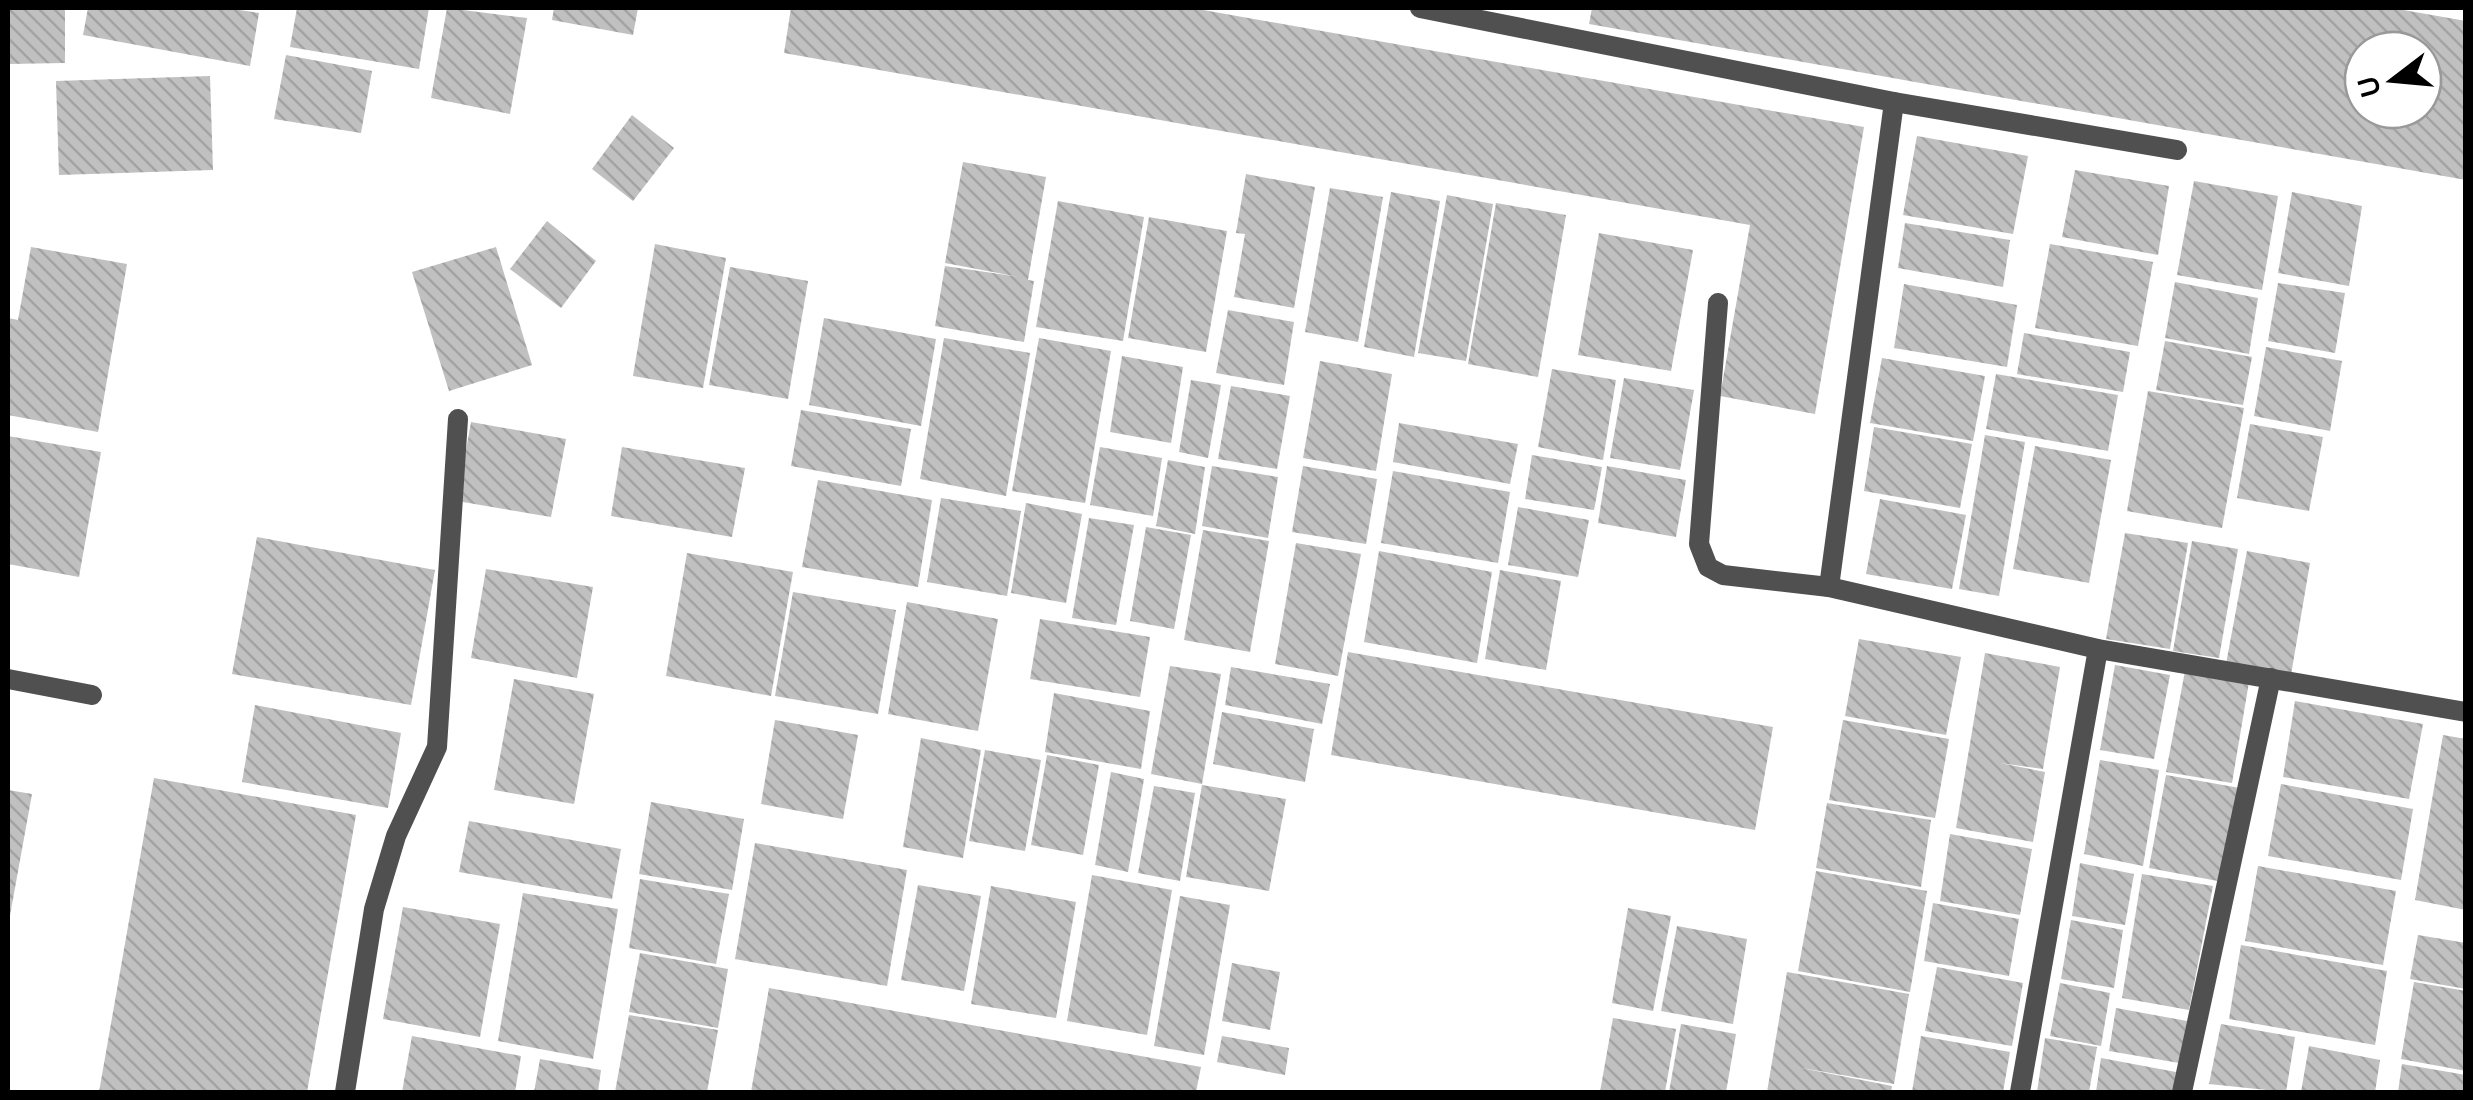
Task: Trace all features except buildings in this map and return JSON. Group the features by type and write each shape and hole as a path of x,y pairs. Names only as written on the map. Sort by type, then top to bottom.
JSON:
{"street":[{"path":"1420,8 1894,102 2177,150"},
{"path":"1829,586 1894,102"},
{"path":"1718,304 1701,558 1722,575 1829,586 2098,649 2466,712"},
{"path":"345,1092 374,909 396,836 437,747 458,419"},
{"path":"2020,1092 2098,649"},
{"path":"2182,1092 2271,678"},
{"path":"8,679 92,695"}]}
